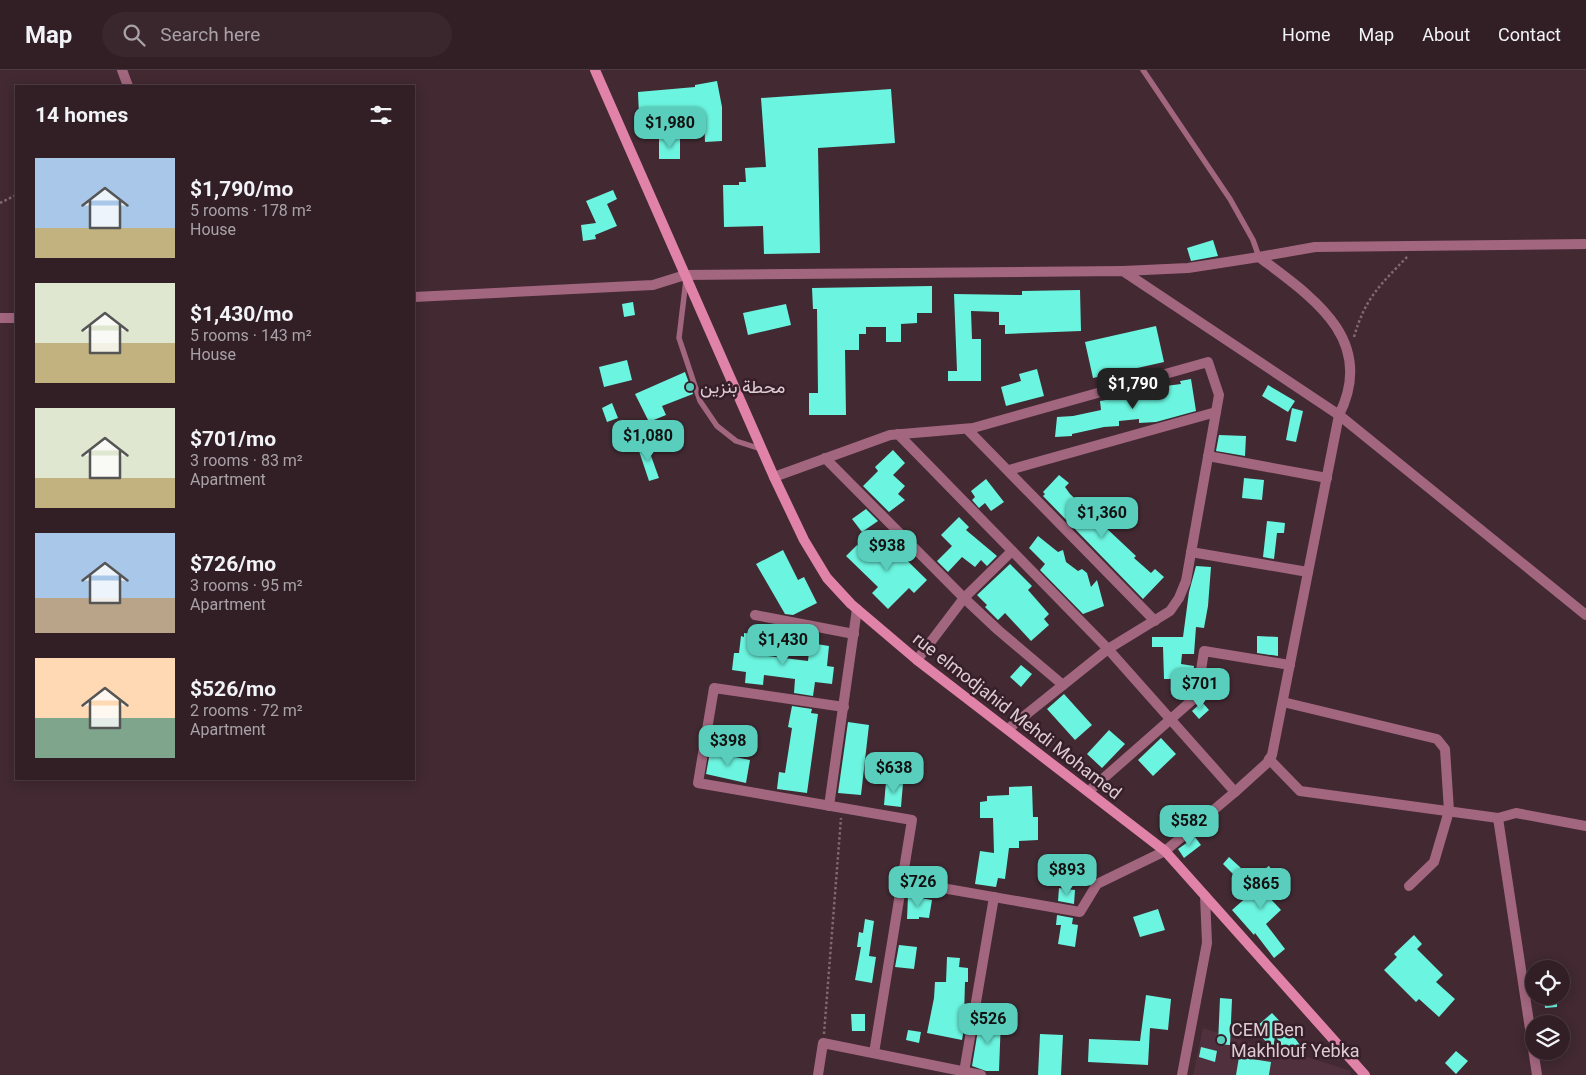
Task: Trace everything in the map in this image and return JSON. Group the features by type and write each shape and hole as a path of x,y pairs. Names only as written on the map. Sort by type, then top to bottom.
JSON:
{"main road":[{"name":"rue elmodjahid Mehdi Mohamed","path":"595,70 761,449 804,540 827,578 857,609 917,660 1165,851 1365,1075"}],"street":[{"path":"122,70 128,85"},
{"path":"415,297 653,284 686,276 1123,271 1188,268 1316,247 1586,244"},
{"path":"902,881 1080,912 1098,884 1165,851 1235,792 1269,760 1290,665 1339,415 1347,400 1351,373 1350,353 1337,326 1311,296 1260,257"},
{"path":"1123,271 1339,415 1586,615"},
{"path":"0,318 15,318"},
{"path":"774,477 875,439 898,434 967,429 1208,362 1219,395 1186,581 1179,598 1170,611 1108,649 1008,729"},
{"path":"1009,470 1216,412"},
{"path":"967,429 1155,621"},
{"path":"898,434 1108,649 1235,792"},
{"path":"1208,456 1327,478"},
{"path":"825,458 964,598 998,630 1063,685"},
{"path":"917,660 964,598 1012,551"},
{"path":"1191,552 1308,572"},
{"path":"829,806 857,609"},
{"path":"755,615 854,634"},
{"path":"1089,791 1197,696 1204,652 1290,665"},
{"path":"844,707 714,688 698,783 912,820 874,1053"},
{"path":"1282,702 1437,740 1445,749 1449,811 1434,862 1409,886"},
{"path":"1269,760 1300,791 1498,818 1516,813 1586,826"},
{"path":"1498,818 1537,1075"},
{"path":"1182,1075 1207,943 1205,896"},
{"path":"964,1072 994,897"},
{"path":"818,1075 823,1043 981,1075"}],"lane":[{"path":"1143,70 1230,199 1253,240 1260,257"},
{"path":"686,276 679,338 700,401 717,426 736,441 761,449"}],"path":[{"path":"0,203 15,196"},
{"path":"1350,353 1360,314 1376,288 1419,245"},
{"path":"823,1043 842,808"}],"shaded area":[{"name":"CEM Ben Makhlouf Yebka","path":"1203,1028 1296,1058 1298,1054 1351,1071 1350,1075 1193,1075"}],"building":[{"path":"717,81 722,107 722,141 705,142 704,114 639,116 638,92 695,87 695,85"},
{"path":"891,89 895,143 818,148 820,253 764,254 763,226 724,227 723,185 739,185 739,182 746,182 745,168 766,167 761,98"},
{"path":"680,138 680,159 659,159 659,139"},
{"path":"613,190 617,199 607,204 617,226 595,235 596,239 583,241 581,225 596,223 586,201"},
{"path":"1213,240 1218,256 1191,261 1187,248"},
{"path":"932,286 932,313 917,313 917,323 901,324 901,342 886,342 886,327 866,327 866,334 859,334 859,350 845,350 846,415 809,415 809,393 818,393 817,309 813,309 812,288"},
{"path":"1080,290 1081,331 1005,334 1005,325 999,325 999,312 971,311 972,339 981,339 981,381 948,381 948,371 957,371 954,294 1022,295 1022,291"},
{"path":"633,302 635,315 624,317 622,304"},
{"path":"786,304 791,325 748,335 743,313"},
{"path":"1156,326 1164,362 1093,378 1085,342"},
{"path":"627,360 632,380 604,387 599,367"},
{"path":"1037,369 1044,396 1006,406 1001,387 1021,381 1019,374"},
{"path":"685,372 693,394 662,406 666,415 649,422 635,394"},
{"path":"1191,379 1196,411 1156,422 1139,423 1139,419 1119,421 1119,426 1104,427 1072,434 1072,436 1055,437 1057,417 1073,416 1101,410 1100,401 1118,398 1118,396 1150,393 1150,388 1181,384 1180,381"},
{"path":"1268,385 1295,401 1288,412 1262,396"},
{"path":"612,403 618,418 607,422 602,408"},
{"path":"1292,408 1303,411 1296,442 1286,440"},
{"path":"1219,435 1246,436 1245,456 1216,451"},
{"path":"646,442 659,478 649,481 637,445"},
{"path":"893,450 905,463 893,475 905,486 898,494 905,500 889,512 863,486 878,471 875,467"},
{"path":"1059,475 1069,483 1065,487 1070,494 1136,556 1134,558 1151,573 1155,569 1164,577 1143,599 1043,496 1045,494 1043,492"},
{"path":"1244,478 1264,480 1262,500 1242,498"},
{"path":"986,479 1004,502 991,511 985,503 979,508 972,500 975,497 971,491"},
{"path":"866,509 878,521 862,532 852,519"},
{"path":"959,517 969,527 966,530 997,556 987,566 981,560 975,567 962,557 948,572 937,561 952,546 941,535"},
{"path":"1267,521 1285,523 1284,533 1277,533 1274,559 1263,557"},
{"path":"1038,536 1058,552 1063,550 1066,562 1078,571 1082,569 1087,573 1091,587 1097,580 1104,606 1083,614 1040,570 1045,564 1029,548"},
{"path":"884,538 927,580 914,593 909,588 888,609 872,593 878,587 846,556 857,545 867,555"},
{"path":"783,550 798,580 804,577 817,603 793,615 785,614 756,564"},
{"path":"1010,564 1032,586 1028,590 1049,614 1044,619 1049,625 1031,641 1005,613 998,620 985,607 987,605 977,595"},
{"path":"1196,566 1211,567 1208,606 1204,628 1196,627 1194,654 1182,654 1181,664 1194,666 1192,686 1175,686 1175,679 1164,679 1163,647 1152,647 1152,637 1183,637 1189,592"},
{"path":"744,633 762,635 760,655 808,661 810,643 829,646 827,666 834,667 832,684 815,682 813,696 794,693 795,679 764,675 763,685 745,683 746,672 732,670 734,653 739,653 741,636 744,637"},
{"path":"1257,636 1278,637 1278,656 1257,653"},
{"path":"1021,665 1032,674 1021,687 1010,677"},
{"path":"1064,694 1092,725 1075,740 1047,709"},
{"path":"1202,702 1209,710 1199,719 1192,711"},
{"path":"792,706 812,709 811,713 818,714 807,793 777,789 779,772 785,773 792,728 788,727"},
{"path":"848,722 869,725 861,795 838,793"},
{"path":"1109,730 1125,744 1102,768 1087,754"},
{"path":"1161,738 1176,754 1153,776 1138,760"},
{"path":"710,752 750,760 746,783 706,774"},
{"path":"886,782 903,783 901,807 884,805"},
{"path":"1032,786 1033,817 1038,817 1038,840 1019,841 1019,848 1009,848 1005,879 998,878 996,887 975,884 980,851 994,853 993,818 980,818 980,802 987,801 987,796 1009,795 1009,787"},
{"path":"1195,837 1201,845 1184,858 1178,849"},
{"path":"1229,857 1241,868 1234,875 1223,864"},
{"path":"1269,866 1281,883 1266,894 1281,910 1266,924 1285,949 1274,958 1255,933 1254,935 1232,910 1257,888 1248,880"},
{"path":"1059,888 1075,890 1074,904 1058,901"},
{"path":"908,896 920,896 920,898 932,900 929,918 907,919"},
{"path":"1158,909 1165,930 1140,937 1133,917"},
{"path":"1057,915 1073,918 1072,924 1078,925 1075,947 1058,944 1061,925 1056,925"},
{"path":"865,919 874,921 869,956 876,957 872,983 855,980 861,947 857,947 859,932 863,933"},
{"path":"1414,935 1422,944 1417,949 1443,975 1436,982 1455,999 1439,1017 1419,999 1416,1002 1384,970 1397,957 1394,954"},
{"path":"899,945 917,947 914,969 895,967"},
{"path":"947,957 960,958 959,967 968,968 968,982 965,982 964,1017 966,1017 962,1040 927,1033 935,982 946,982"},
{"path":"1146,995 1171,999 1168,1030 1150,1028 1148,1065 1088,1062 1089,1039 1140,1041"},
{"path":"1220,998 1232,999 1230,1045 1218,1044"},
{"path":"1545,1005 1557,1005 1557,1007 1545,1008"},
{"path":"1272,1013 1292,1034 1302,1048 1290,1057 1275,1036 1273,1050 1261,1036 1264,1033 1257,1026"},
{"path":"851,1014 865,1014 865,1031 852,1031"},
{"path":"980,1018 1001,1018 999,1071 986,1071 972,1066"},
{"path":"908,1030 921,1032 919,1043 906,1040"},
{"path":"1040,1034 1063,1035 1061,1075 1038,1075"},
{"path":"1201,1047 1217,1051 1215,1062 1199,1057"},
{"path":"1456,1051 1468,1061 1456,1074 1445,1063"},
{"path":"1239,1057 1271,1062 1269,1075 1236,1075"}],"place":[{"name":"محطة بنزين","path":"690,387"},
{"name":"CEM Ben Makhlouf Yebka","path":"1221,1040"}]}
